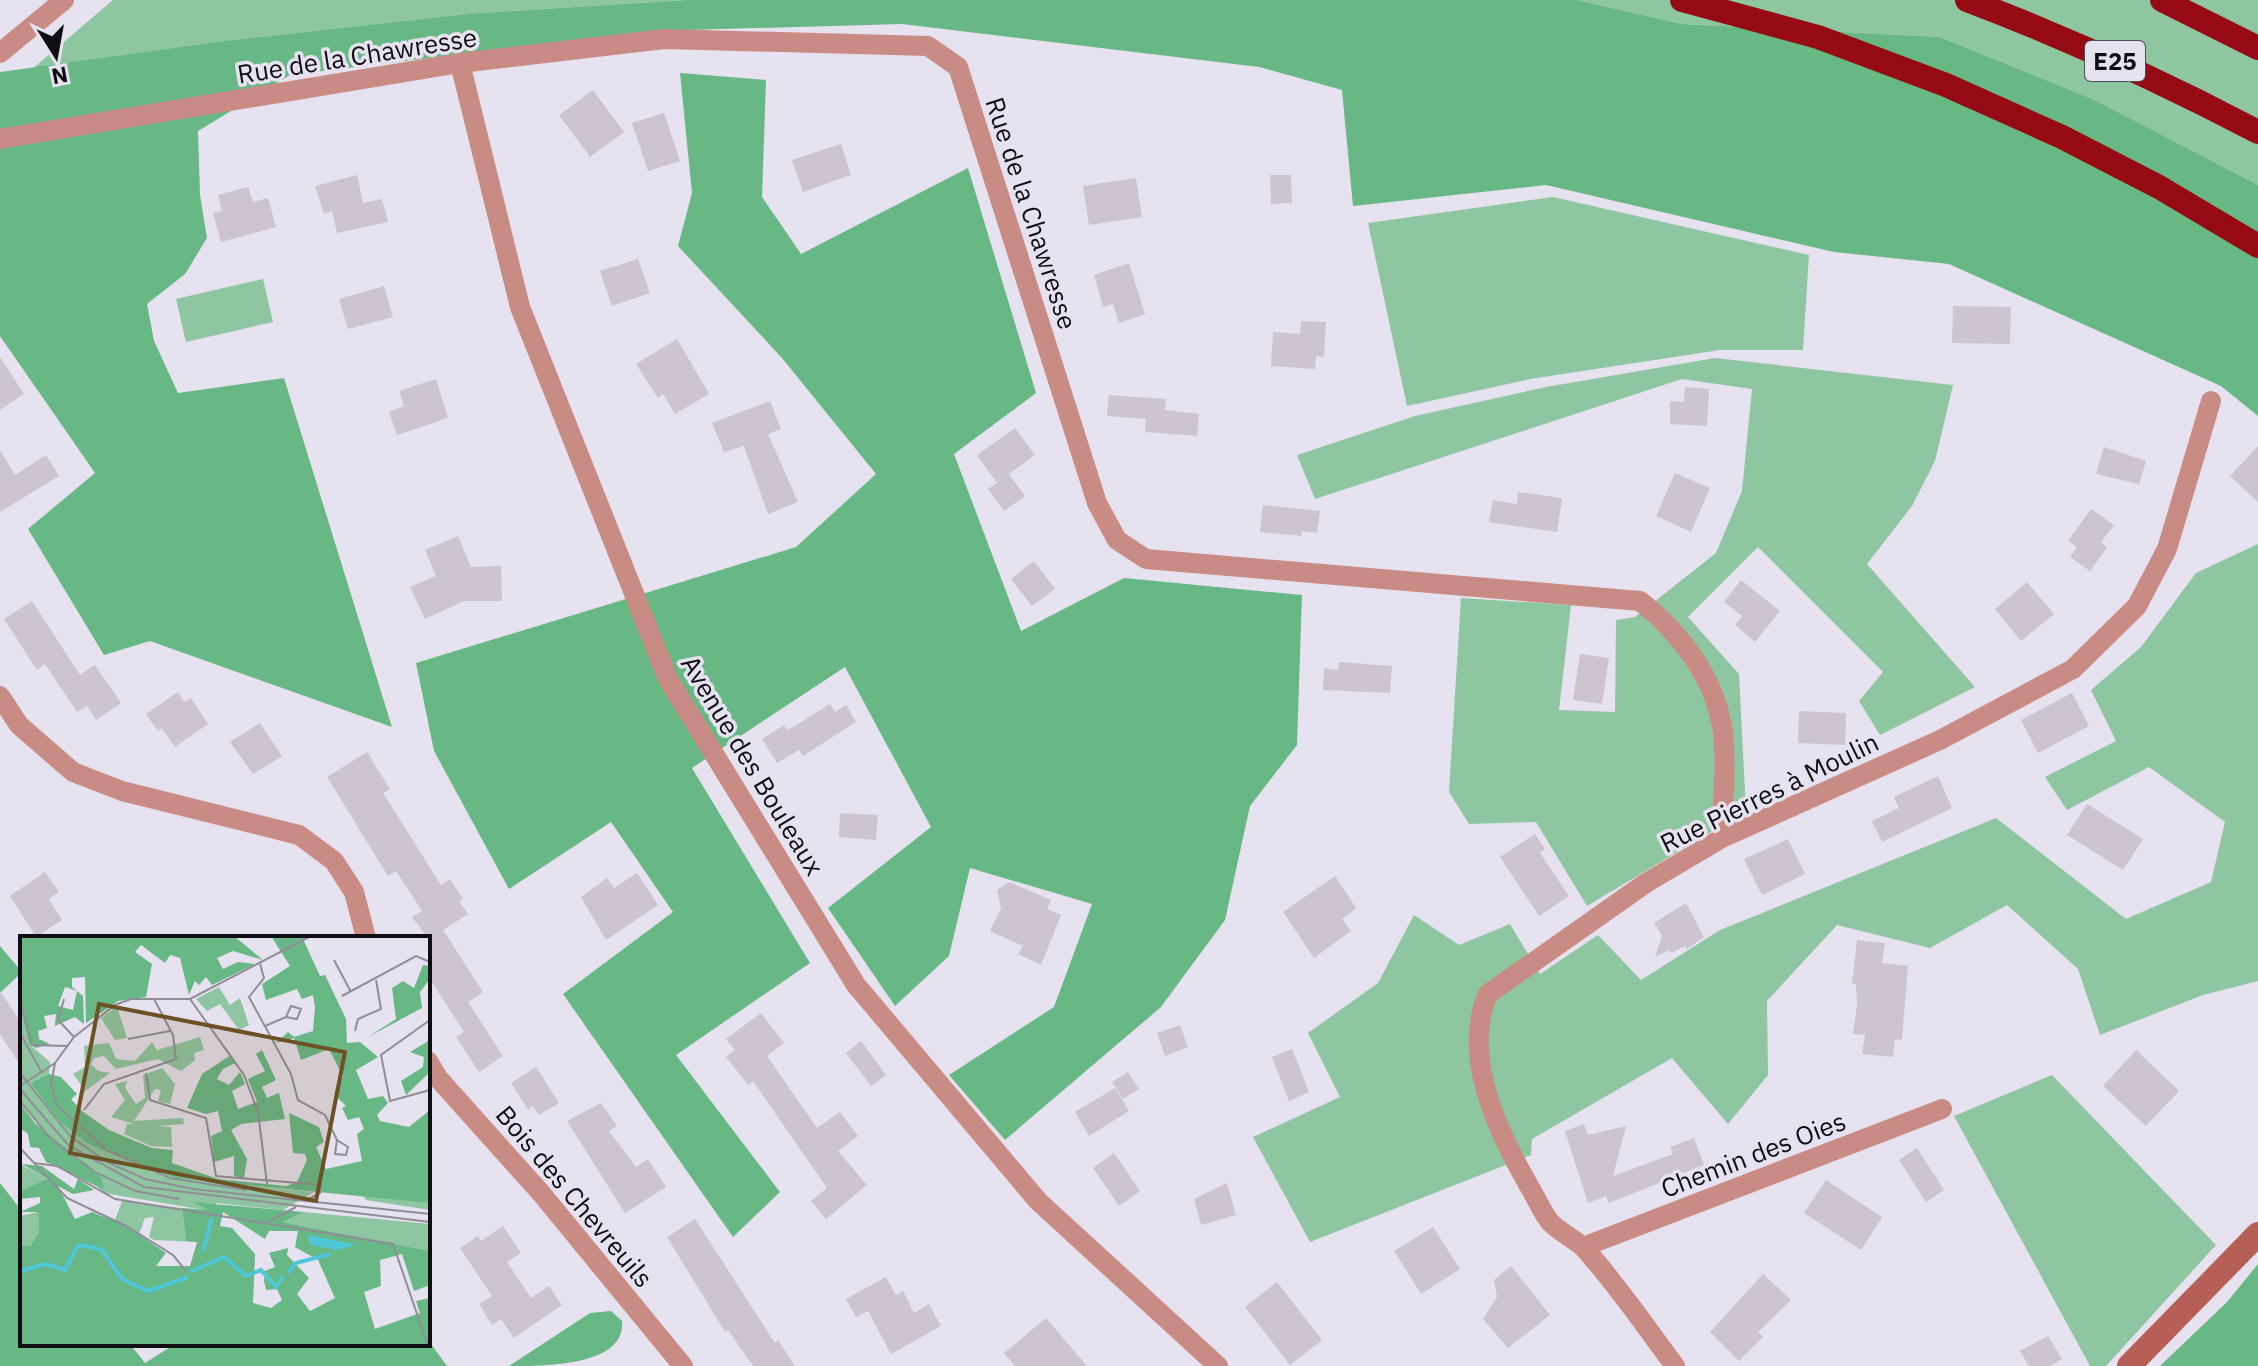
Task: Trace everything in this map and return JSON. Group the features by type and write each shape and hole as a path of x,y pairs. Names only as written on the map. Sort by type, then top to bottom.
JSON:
{"highway":[{"path":"1682,0 1818,37 1946,85 2159,187 2258,246"},
{"name":"E25","path":"1967,0 2069,39 2258,132"},
{"path":"2162,0 2258,48"}],"main road":[{"path":"2129,1366 2258,1234"}],"street":[{"path":"0,53 64,0"},
{"name":"Rue de la Chawresse","path":"0,139 460,63 664,39 928,46 958,67 1097,503 1117,540 1146,559 1640,601 1663,619 1692,653 1723,732 1722,838"},
{"name":"Avenue des Bouleaux","path":"460,63 520,307 668,679 856,985 1038,1201 1218,1366"},
{"name":"Rue Pierres à Moulin","path":"1675,1366 1583,1247 1550,1222 1495,1122 1486,1089 1481,1010 1488,994 1646,883 1722,838 1940,740 2073,669 2137,606 2167,549 2211,401"},
{"path":"0,696 19,725 73,772 122,791 299,835 334,861 354,892 365,936"},
{"name":"Bois des Chevreuils","path":"430,1064 438,1078 541,1193 683,1366"},
{"name":"Chemin des Oies","path":"1583,1247 1942,1109"}],"green space":[{"path":"113,0 687,0 478,13 31,70"},
{"path":"687,0 1577,0 1682,24 1940,37 2095,100 2258,185 2258,416 2221,386 1949,264 1834,252 1546,185 1353,206 1342,90 1259,67 902,24 652,31 290,75 198,131 200,195 207,238 185,274 147,304 154,341 178,393 284,378 392,727 150,641 104,655 28,529 95,473 0,336 0,72 226,41 478,13"},
{"path":"1577,0 2258,0 2258,185 2095,100 1940,37 1682,24"},
{"path":"680,73 766,80 762,197 801,254 968,168 1036,393 954,454 1021,631 1124,578 1302,595 1297,745 1250,806 1225,920 1161,1007 1005,1140 949,1075 1054,1007 1092,904 970,868 949,956 895,1006 828,908 931,827 845,667 692,768 810,963 676,1055 780,1192 733,1237 563,994 673,912 611,822 509,889 434,751 416,663 796,547 876,474 782,358 678,246 692,193"},
{"path":"1553,197 1809,255 1803,350 1720,350 1530,379 1407,406 1368,223"},
{"path":"263,279 273,322 186,342 176,299"},
{"path":"1715,358 1953,385 1935,461 1912,506 1867,564 1975,687 1880,735 1859,701 1883,672 1758,547 1688,617 1739,674 1746,811 1587,906 1536,822 1469,824 1449,792 1461,598 1571,605 1559,710 1615,712 1616,620 1635,617 1716,553 1742,491 1752,389 1682,379 1315,499 1297,455 1415,416 1546,387"},
{"path":"2258,544 2258,981 2203,995 2100,1035 2078,969 2007,905 1930,948 1837,925 1767,1001 1768,1075 1728,1124 1672,1058 1532,1139 1531,1155 1310,1242 1253,1137 1340,1097 1308,1033 1378,983 1414,915 1459,945 1510,924 1540,974 1598,935 1641,980 1720,930 1996,818 2126,919 2211,882 2225,822 2149,767 2067,810 2045,777 2116,741 2091,690 2141,647 2196,573"},
{"path":"0,946 20,970 20,974 0,993"},
{"path":"2052,1075 2216,1245 2106,1366 2090,1366 1954,1116"},
{"path":"0,1183 20,1208 20,1346 132,1346 145,1363 172,1346 430,1346 430,1343 447,1366 0,1366"},
{"path":"2258,1264 2258,1366 2160,1366 2227,1302"},
{"path":"611,1311 622,1321 620,1336 611,1347 598,1355 562,1364 509,1366 590,1313"}],"building":[{"path":"593,90 624,132 590,157 559,115"},
{"path":"664,113 680,161 648,171 632,123"},
{"path":"841,144 851,175 803,192 792,160"},
{"path":"357,175 363,203 382,199 388,222 337,233 332,211 324,214 315,186"},
{"path":"1270,175 1291,175 1292,203 1271,204"},
{"path":"1136,178 1142,217 1089,225 1083,186"},
{"path":"248,187 253,202 268,198 276,227 221,242 213,213 222,211 218,195"},
{"path":"638,259 650,293 612,306 600,271"},
{"path":"1129,263 1145,314 1119,323 1113,304 1103,307 1094,275"},
{"path":"384,286 393,317 348,329 339,299"},
{"path":"1953,306 2011,307 2010,344 1952,343"},
{"path":"1301,321 1326,322 1324,357 1316,356 1315,369 1271,366 1273,332 1300,334"},
{"path":"677,339 709,394 675,414 663,394 658,398 636,364"},
{"path":"0,357 24,394 0,410"},
{"path":"436,379 448,418 397,435 389,412 404,406 399,391"},
{"path":"1685,387 1709,389 1707,426 1670,424 1670,401 1684,402"},
{"path":"1109,395 1166,399 1165,410 1199,414 1197,436 1145,432 1146,419 1107,416"},
{"path":"770,401 781,429 768,434 798,502 768,514 744,446 724,452 712,423"},
{"path":"1015,428 1035,455 1009,474 1025,496 1004,511 988,489 997,483 977,455"},
{"path":"2258,446 2258,502 2230,476"},
{"path":"2104,447 2146,461 2139,484 2096,474"},
{"path":"0,450 15,475 46,455 59,476 0,512"},
{"path":"1675,473 1710,488 1691,532 1656,516"},
{"path":"1518,492 1562,498 1557,532 1489,522 1493,500 1517,504"},
{"path":"1263,505 1320,511 1317,533 1302,531 1301,536 1260,532"},
{"path":"2091,509 2114,525 2101,542 2107,547 2090,571 2070,557 2077,547 2068,541"},
{"path":"458,536 471,567 501,566 502,601 464,601 425,619 410,587 436,576 425,550"},
{"path":"1034,561 1055,589 1032,606 1011,579"},
{"path":"1741,580 1780,611 1755,642 1735,625 1742,616 1724,602"},
{"path":"2027,582 2054,614 2021,641 1995,609"},
{"path":"32,601 80,675 95,665 121,703 96,720 87,706 77,712 45,664 37,670 4,619"},
{"path":"1580,654 1609,658 1602,704 1573,700"},
{"path":"1339,662 1392,666 1390,693 1323,690 1324,668 1338,670"},
{"path":"178,692 184,702 191,698 208,724 175,747 162,728 158,731 146,714"},
{"path":"2072,693 2089,726 2038,753 2021,720"},
{"path":"830,704 835,712 846,705 856,722 803,756 799,750 777,763 762,739 784,725 787,730 795,726"},
{"path":"1799,711 1846,713 1845,745 1798,743"},
{"path":"260,723 282,756 253,774 230,742"},
{"path":"367,752 390,789 383,793 441,885 450,879 463,899 459,901 468,914 443,930 483,992 468,1002 503,1056 479,1072 456,1037 464,1032 430,979 430,936 426,936 412,917 422,911 396,871 388,876 327,777"},
{"path":"1938,776 1952,808 1882,842 1872,821 1899,808 1894,797"},
{"path":"2087,804 2143,839 2123,870 2067,835"},
{"path":"840,813 878,815 876,840 839,837"},
{"path":"1535,834 1545,849 1540,853 1569,896 1539,916 1500,857"},
{"path":"1788,839 1805,874 1762,895 1744,859"},
{"path":"45,872 59,892 49,899 62,920 35,936 10,896"},
{"path":"637,873 658,905 606,940 581,897 607,878 614,888"},
{"path":"1335,876 1356,908 1342,919 1351,931 1314,958 1283,912"},
{"path":"1009,882 1051,900 1047,909 1061,915 1041,965 1018,954 1023,946 990,931 1001,908 997,890"},
{"path":"1686,903 1704,937 1687,949 1685,946 1671,953 1669,950 1655,957 1662,936 1654,923"},
{"path":"1857,940 1885,943 1882,963 1908,966 1902,1040 1895,1039 1893,1057 1862,1054 1865,1035 1853,1034 1857,1005 1856,984 1852,984"},
{"path":"0,991 20,1021 20,1065 0,1034"},
{"path":"761,1013 784,1043 767,1056 817,1128 840,1112 858,1136 838,1151 867,1185 826,1219 811,1201 827,1188 753,1081 748,1085 726,1057 735,1050 726,1039"},
{"path":"1180,1025 1188,1047 1165,1056 1157,1033"},
{"path":"861,1041 886,1075 871,1086 846,1053"},
{"path":"1292,1049 1309,1092 1289,1101 1272,1057"},
{"path":"2136,1050 2179,1091 2146,1126 2103,1086"},
{"path":"536,1067 559,1103 539,1115 533,1106 528,1110 511,1083"},
{"path":"1128,1072 1139,1089 1123,1099 1112,1082"},
{"path":"1115,1088 1129,1111 1089,1136 1075,1112"},
{"path":"601,1103 617,1126 609,1131 636,1167 648,1159 666,1187 625,1213 567,1121"},
{"path":"1584,1124 1588,1135 1626,1126 1613,1176 1673,1154 1670,1147 1694,1138 1704,1165 1609,1203 1606,1196 1588,1203 1565,1131"},
{"path":"1917,1148 1944,1190 1926,1202 1899,1160"},
{"path":"1114,1153 1140,1191 1119,1206 1093,1168"},
{"path":"1826,1180 1882,1217 1861,1250 1804,1213"},
{"path":"1227,1183 1236,1215 1201,1225 1194,1199"},
{"path":"695,1219 775,1343 778,1340 795,1366 753,1366 728,1330 725,1332 667,1237"},
{"path":"503,1226 521,1253 507,1262 531,1298 549,1286 562,1305 514,1338 501,1319 492,1325 479,1304 492,1296 460,1248 478,1236 481,1241"},
{"path":"1433,1227 1460,1269 1421,1294 1394,1251"},
{"path":"1511,1266 1550,1315 1508,1348 1483,1319 1497,1297 1494,1280"},
{"path":"1763,1274 1791,1300 1758,1332 1763,1337 1739,1361 1710,1332"},
{"path":"886,1277 896,1295 903,1291 914,1313 929,1304 941,1326 891,1354 868,1311 856,1317 846,1299"},
{"path":"1277,1282 1322,1340 1290,1365 1245,1307"},
{"path":"1046,1318 1087,1366 1015,1366 1004,1353"},
{"path":"2048,1336 2062,1359 2050,1366 2029,1366 2020,1351"}]}
